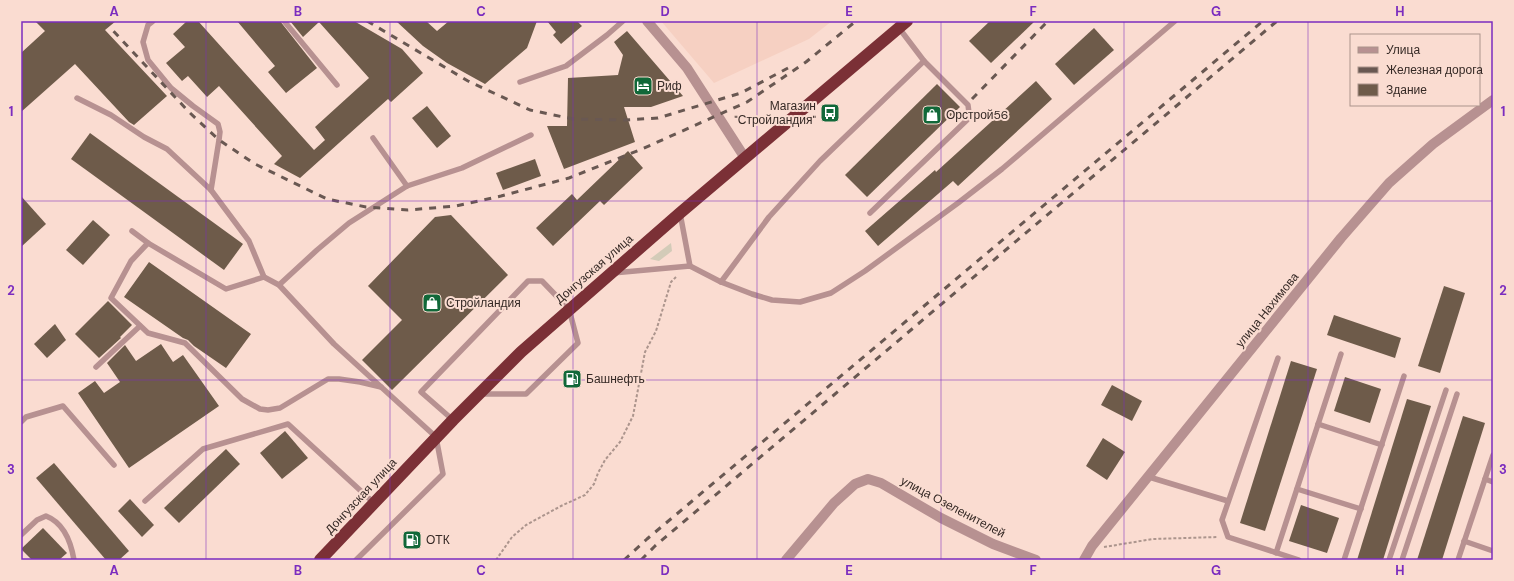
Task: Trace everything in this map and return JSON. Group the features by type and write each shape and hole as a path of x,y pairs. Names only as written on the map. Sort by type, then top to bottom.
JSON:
{"highway":[{"name":"Донгузская улица","path":"320,560 436,437 521,352 680,213 903,24"}],"street":[{"path":"647,21 687,68 745,158"},
{"name":"улица Нахимова","path":"1084,560 1092,546 1341,238 1390,183 1433,144 1493,100"},
{"name":"улица Озеленителей","path":"786,560 834,503 855,484 868,480 881,483 941,518 993,544 1036,560"}],"lane":[{"path":"153,21 148,25 143,42 148,60 171,88 218,124 220,140 211,190"},
{"path":"284,21 337,86"},
{"path":"520,82 566,66 623,21"},
{"path":"610,274 690,266 721,282 772,300 800,302 831,293 871,267 1002,169 1175,21"},
{"path":"870,213 967,120 969,113 968,105 924,61 903,24"},
{"path":"721,282 774,211 820,161 924,61"},
{"path":"77,98 111,115 144,137 167,149 211,190 249,241 264,277 279,285 334,344 436,437 443,474 356,560"},
{"path":"279,285 316,250 349,223 407,186 462,168 531,135"},
{"path":"373,138 407,186"},
{"path":"680,213 690,266"},
{"path":"132,231 148,243 226,289 264,277"},
{"path":"148,243 130,261 111,298 148,333 185,343 242,400 260,409 268,410 280,408 328,380 339,379 384,388"},
{"path":"453,420 421,392 528,281 542,281 569,309 578,343 526,394 478,394"},
{"path":"96,367 140,326"},
{"path":"1276,553 1340,354"},
{"path":"1278,358 1222,520 1228,537 1299,560"},
{"path":"1344,560 1404,376"},
{"path":"1389,560 1446,390"},
{"path":"1402,560 1457,394"},
{"path":"21,422 26,417 63,406 114,465"},
{"path":"145,501 203,449 288,424 374,503"},
{"path":"1318,424 1382,445"},
{"path":"1458,560 1493,455"},
{"path":"1149,477 1228,501"},
{"path":"1485,480 1493,482"},
{"path":"1297,488 1361,509"},
{"path":"21,535 37,520 46,516 52,518 65,531 72,548 74,560"},
{"path":"1464,541 1493,551"}],"path":[{"path":"496,560 512,537 526,525 585,495 594,484 605,460 620,442 633,416 645,352 656,331 671,282 690,266"},
{"path":"1092,546 1106,548 1153,539 1228,537"}],"shaded area":[{"path":"661,21 832,21 809,39 714,83"},
{"path":"671,243 672,251 659,261 650,259"}],"building":[{"path":"35,21 116,21 105,30 167,96 134,125 129,122 75,64 21,112 21,53 45,31"},
{"path":"187,21 198,21 314,150 325,140 315,127 369,78 319,22 303,37 290,21 354,21 402,49 423,73 391,102 388,99 300,178 274,164 282,156 219,86 207,97 188,76 182,81 166,63 185,47 173,34"},
{"path":"237,21 280,21 317,68 286,93 268,72 275,66"},
{"path":"396,21 426,21 437,31 449,21 537,21 527,48 485,84 447,63 423,46"},
{"path":"547,21 577,21 582,26 561,44 553,35 556,32"},
{"path":"990,21 1035,21 991,63 969,41"},
{"path":"1094,28 1114,50 1074,85 1055,64"},
{"path":"627,31 683,96 651,107 624,107 635,142 564,169 547,126 567,126 568,78 618,75 623,55 614,42"},
{"path":"1036,81 1052,99 958,186 953,181 878,246 865,231 935,170 936,172"},
{"path":"937,84 960,107 867,197 845,175"},
{"path":"427,106 451,136 437,148 412,118"},
{"path":"90,133 243,244 224,270 71,159"},
{"path":"628,151 643,168 604,205 600,201 553,246 536,228 572,194 577,200"},
{"path":"535,159 541,176 503,190 496,173"},
{"path":"21,196 46,224 21,247"},
{"name":"Стройландия","path":"451,215 508,275 392,390 362,360 402,320 368,286 435,217"},
{"path":"93,220 110,235 83,265 66,250"},
{"path":"149,262 251,334 226,368 194,346 188,340 124,297"},
{"path":"1444,286 1465,293 1440,373 1418,366"},
{"path":"108,301 132,325 120,337 121,338 99,358 75,334"},
{"path":"1334,315 1401,338 1395,358 1327,335"},
{"path":"55,324 66,340 47,358 34,344"},
{"path":"161,344 173,362 183,355 219,406 129,468 78,393 95,381 104,393 120,382 107,363 125,345 136,361"},
{"path":"1291,361 1317,369 1265,531 1240,523"},
{"path":"1345,377 1381,389 1370,423 1334,411"},
{"path":"1112,385 1142,401 1132,421 1101,405"},
{"path":"1407,399 1431,406 1383,560 1357,560"},
{"path":"1463,416 1485,423 1442,560 1417,560"},
{"path":"285,431 308,458 282,479 260,453"},
{"path":"1103,438 1125,452 1107,480 1086,466"},
{"path":"226,449 240,464 179,523 164,508"},
{"path":"54,463 129,551 119,560 106,560 36,478"},
{"path":"130,499 154,525 142,537 118,511"},
{"path":"1301,505 1339,518 1327,553 1289,541"},
{"path":"43,528 67,553 59,560 32,560 21,549"}],"railway":[{"path":"104,21 189,112 219,140 255,164 327,199 366,207 408,210 456,206 501,196 569,178 642,149 747,102 806,62 856,21"},
{"path":"367,21 468,81 530,110 573,119 625,120 658,118 741,93 788,68"},
{"path":"972,99 1048,21"},
{"path":"624,560 647,539 1263,21"},
{"path":"641,560 655,546 1277,21"}],"place":[{"name":"Риф","path":"643,86"},
{"name":"Магазин \"Стройландия\"","path":"830,113"},
{"name":"Орстрой56","path":"932,115"},
{"name":"Стройландия","path":"432,303"},
{"name":"Башнефть","path":"572,379"},
{"name":"ОТК","path":"412,540"}]}
